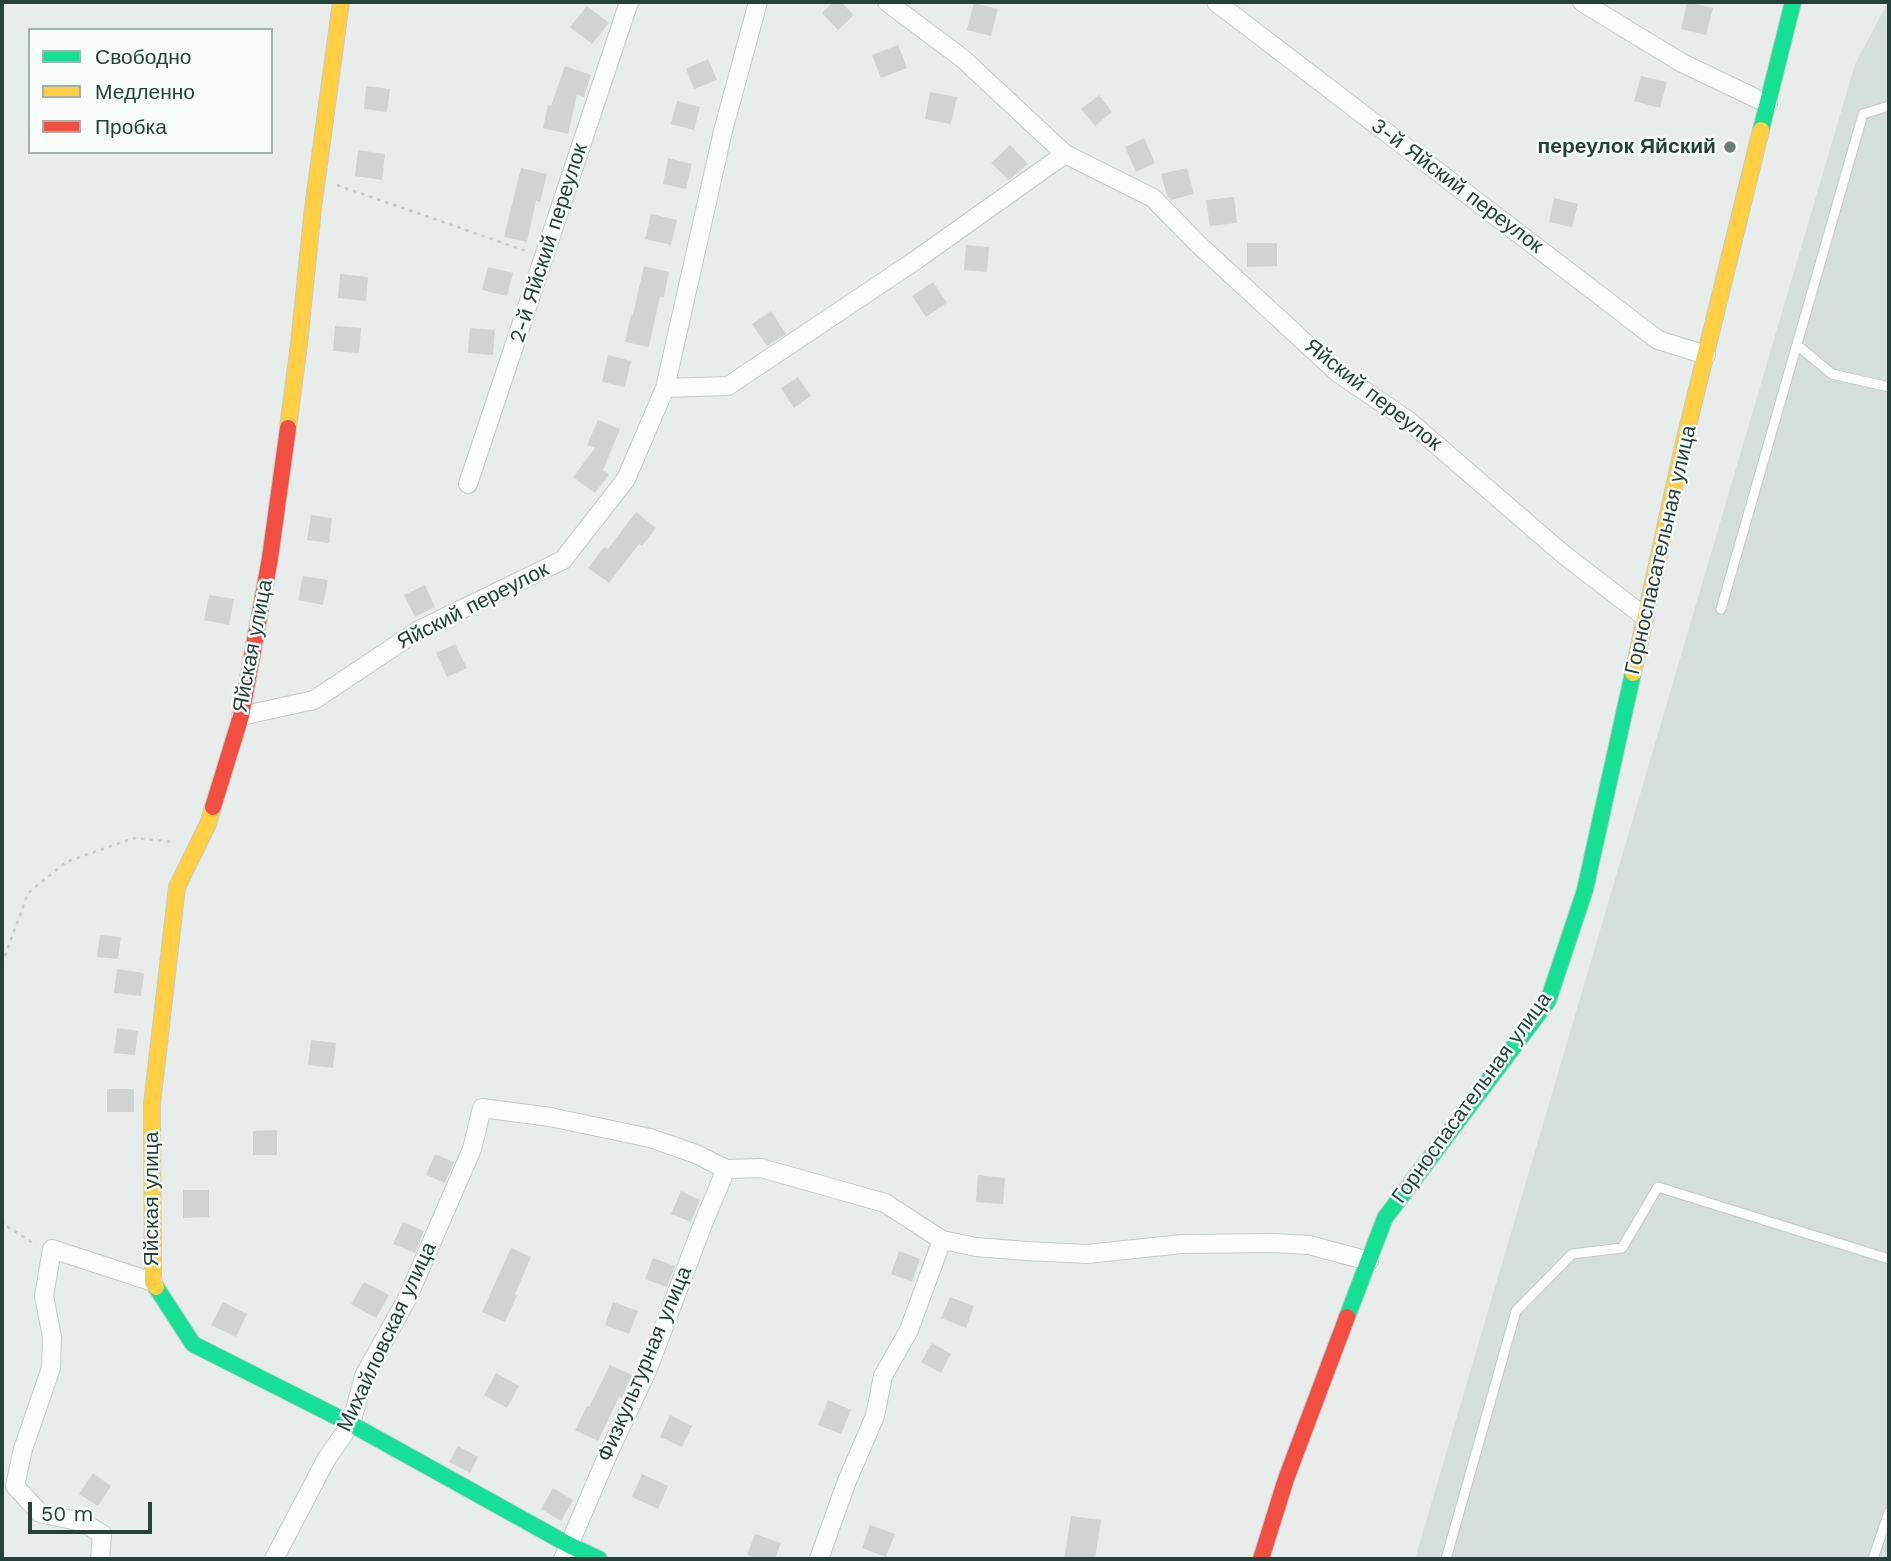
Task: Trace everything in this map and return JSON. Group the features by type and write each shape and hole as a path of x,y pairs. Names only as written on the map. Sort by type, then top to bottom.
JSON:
{"street":[{"name":"Яйская улица","path":"153,1282 152,1104 177,887 208,824 241,716 270,558 341,2"},
{"name":"2-й Яйский переулок","path":"468,484 629,2"},
{"name":"Яйский переулок","path":"241,716 314,700 419,630 563,560 626,479 665,388 723,131 758,2"},
{"name":"Яйский переулок","path":"887,2 962,58 1065,154 1153,198 1198,244 1338,373 1409,421 1563,554 1645,617"},
{"name":"3-й Яйский переулок","path":"1216,2 1658,340 1706,355"},
{"path":"1582,2 1682,63 1768,104"},
{"name":"Горноспасательная улица","path":"1261,1559 1286,1479 1385,1219 1548,1001 1585,890 1684,442 1793,2"},
{"path":"665,388 728,386 927,252 1065,154"},
{"name":"Михайловская улица","path":"274,1559 327,1458 351,1424 364,1376 407,1299 472,1149 482,1108 550,1117 650,1138 696,1154 726,1169"},
{"path":"726,1169 761,1168 885,1203 942,1240 976,1247 1087,1254 1182,1244 1273,1242 1309,1245 1369,1261"},
{"name":"Физкультурная улица","path":"566,1552 647,1371 726,1169"},
{"path":"819,1559 875,1416 883,1376 909,1330 942,1240"},
{"path":"100,1559 102,1534 82,1522 40,1513 15,1486 23,1448 51,1368 52,1337 44,1296 52,1249 153,1282 193,1344 351,1424 566,1552 599,1559"}],"lane":[{"path":"1721,609 1863,114 1889,106"},
{"path":"1797,345 1832,374 1889,387"},
{"path":"1446,1559 1516,1311 1572,1254 1622,1248 1658,1187 1889,1259"},
{"path":"1873,1559 1889,1512"}],"path":[{"path":"317,178 544,257"},
{"path":"2,964 28,893 66,862 134,838 199,844"},
{"path":"2,1220 5,1225 51,1254"}],"shaded area":[{"path":"1888,2 1889,1559 1415,1559 1855,64"}],"building":[{"path":"833,2 841,2 854,15 838,30 822,13"},
{"path":"1687,2 1713,8 1706,35 1681,29"},
{"path":"974,3 998,9 991,36 967,30"},
{"path":"587,6 609,23 592,44 570,27"},
{"path":"898,45 907,68 881,78 872,55"},
{"path":"708,59 717,80 694,89 686,69"},
{"path":"565,66 591,75 584,97 577,95 568,134 543,128 548,105 551,106"},
{"path":"1641,76 1667,82 1660,108 1634,101"},
{"path":"366,86 390,89 387,112 364,109"},
{"path":"930,92 957,97 951,124 925,119"},
{"path":"1099,95 1112,112 1095,126 1081,109"},
{"path":"677,101 700,107 694,130 671,124"},
{"path":"1144,138 1155,163 1136,172 1125,147"},
{"path":"1010,145 1028,164 1009,180 991,163"},
{"path":"358,150 385,154 382,180 355,176"},
{"path":"668,158 692,164 686,189 663,184"},
{"path":"521,168 547,174 540,202 536,201 527,242 504,237"},
{"path":"1187,168 1194,194 1171,200 1167,196 1161,174"},
{"path":"1234,197 1237,223 1210,226 1206,200"},
{"path":"1554,198 1578,204 1572,227 1549,222"},
{"path":"651,214 677,220 671,245 645,239"},
{"path":"1247,243 1277,243 1277,266 1247,267"},
{"path":"966,245 989,247 987,272 964,270"},
{"path":"644,266 669,272 664,297 660,296 649,347 625,342"},
{"path":"488,267 513,273 507,296 482,290"},
{"path":"340,274 368,277 366,301 338,298"},
{"path":"933,282 947,303 926,317 912,296"},
{"path":"771,311 786,334 767,346 752,324"},
{"path":"335,326 361,328 359,353 333,351"},
{"path":"470,328 495,330 493,355 468,353"},
{"path":"608,355 631,361 625,387 602,382"},
{"path":"798,377 811,396 794,408 781,388"},
{"path":"598,420 620,429 603,470 609,475 595,493 573,477 595,448 587,445"},
{"path":"636,512 656,528 642,546 639,544 609,583 588,568 604,547 608,549"},
{"path":"311,515 332,518 329,543 307,540"},
{"path":"303,576 328,580 323,605 298,600"},
{"path":"425,585 435,607 415,617 404,595"},
{"path":"209,595 234,599 229,625 204,620"},
{"path":"455,644 467,668 447,677 436,653"},
{"path":"100,935 121,937 118,959 97,957"},
{"path":"117,969 144,973 141,996 114,993"},
{"path":"117,1028 138,1031 135,1055 114,1053"},
{"path":"311,1040 336,1043 333,1068 308,1065"},
{"path":"107,1089 134,1089 134,1112 107,1112"},
{"path":"277,1130 277,1155 253,1155 253,1131"},
{"path":"435,1154 454,1162 445,1183 426,1175"},
{"path":"978,1175 1005,1178 1003,1204 976,1202"},
{"path":"183,1190 209,1190 209,1217 183,1218"},
{"path":"681,1191 700,1200 691,1222 671,1214"},
{"path":"403,1222 424,1231 415,1253 393,1244"},
{"path":"511,1248 531,1257 505,1322 482,1312"},
{"path":"899,1251 920,1259 912,1282 891,1274"},
{"path":"653,1258 675,1266 667,1287 645,1279"},
{"path":"364,1282 389,1295 376,1318 351,1304"},
{"path":"950,1297 974,1306 966,1328 941,1318"},
{"path":"223,1302 247,1314 236,1337 211,1325"},
{"path":"613,1302 638,1311 629,1334 605,1325"},
{"path":"932,1343 951,1354 941,1373 921,1362"},
{"path":"610,1365 632,1375 598,1441 575,1430"},
{"path":"496,1373 519,1386 507,1408 484,1395"},
{"path":"828,1400 851,1410 841,1434 818,1425"},
{"path":"670,1415 692,1426 682,1447 660,1437"},
{"path":"458,1446 478,1457 470,1473 449,1462"},
{"path":"93,1473 111,1486 98,1506 79,1494"},
{"path":"642,1474 668,1486 658,1509 632,1497"},
{"path":"553,1488 573,1500 561,1521 541,1509"},
{"path":"1071,1516 1101,1520 1095,1559 1064,1559"},
{"path":"870,1525 895,1534 886,1557 862,1548"},
{"path":"755,1534 781,1543 775,1559 759,1559 747,1555"}],"traffic: fast":[{"path":"1761,130 1793,2"},
{"path":"1347,1317 1385,1218 1548,1001 1585,890 1633,673"},
{"path":"156,1287 193,1344 351,1424 599,1559"}],"traffic: slow":[{"path":"288,428 313,208 341,2"},
{"path":"1633,673 1684,442 1761,130"},
{"path":"156,1287 153,1282 152,1104 177,887 208,824 213,807"}],"traffic: jam":[{"path":"213,807 241,716 270,558 288,428"},
{"path":"1261,1559 1286,1479 1347,1317"}],"place":[{"name":"переулок Яйский","path":"1730,147"}]}
